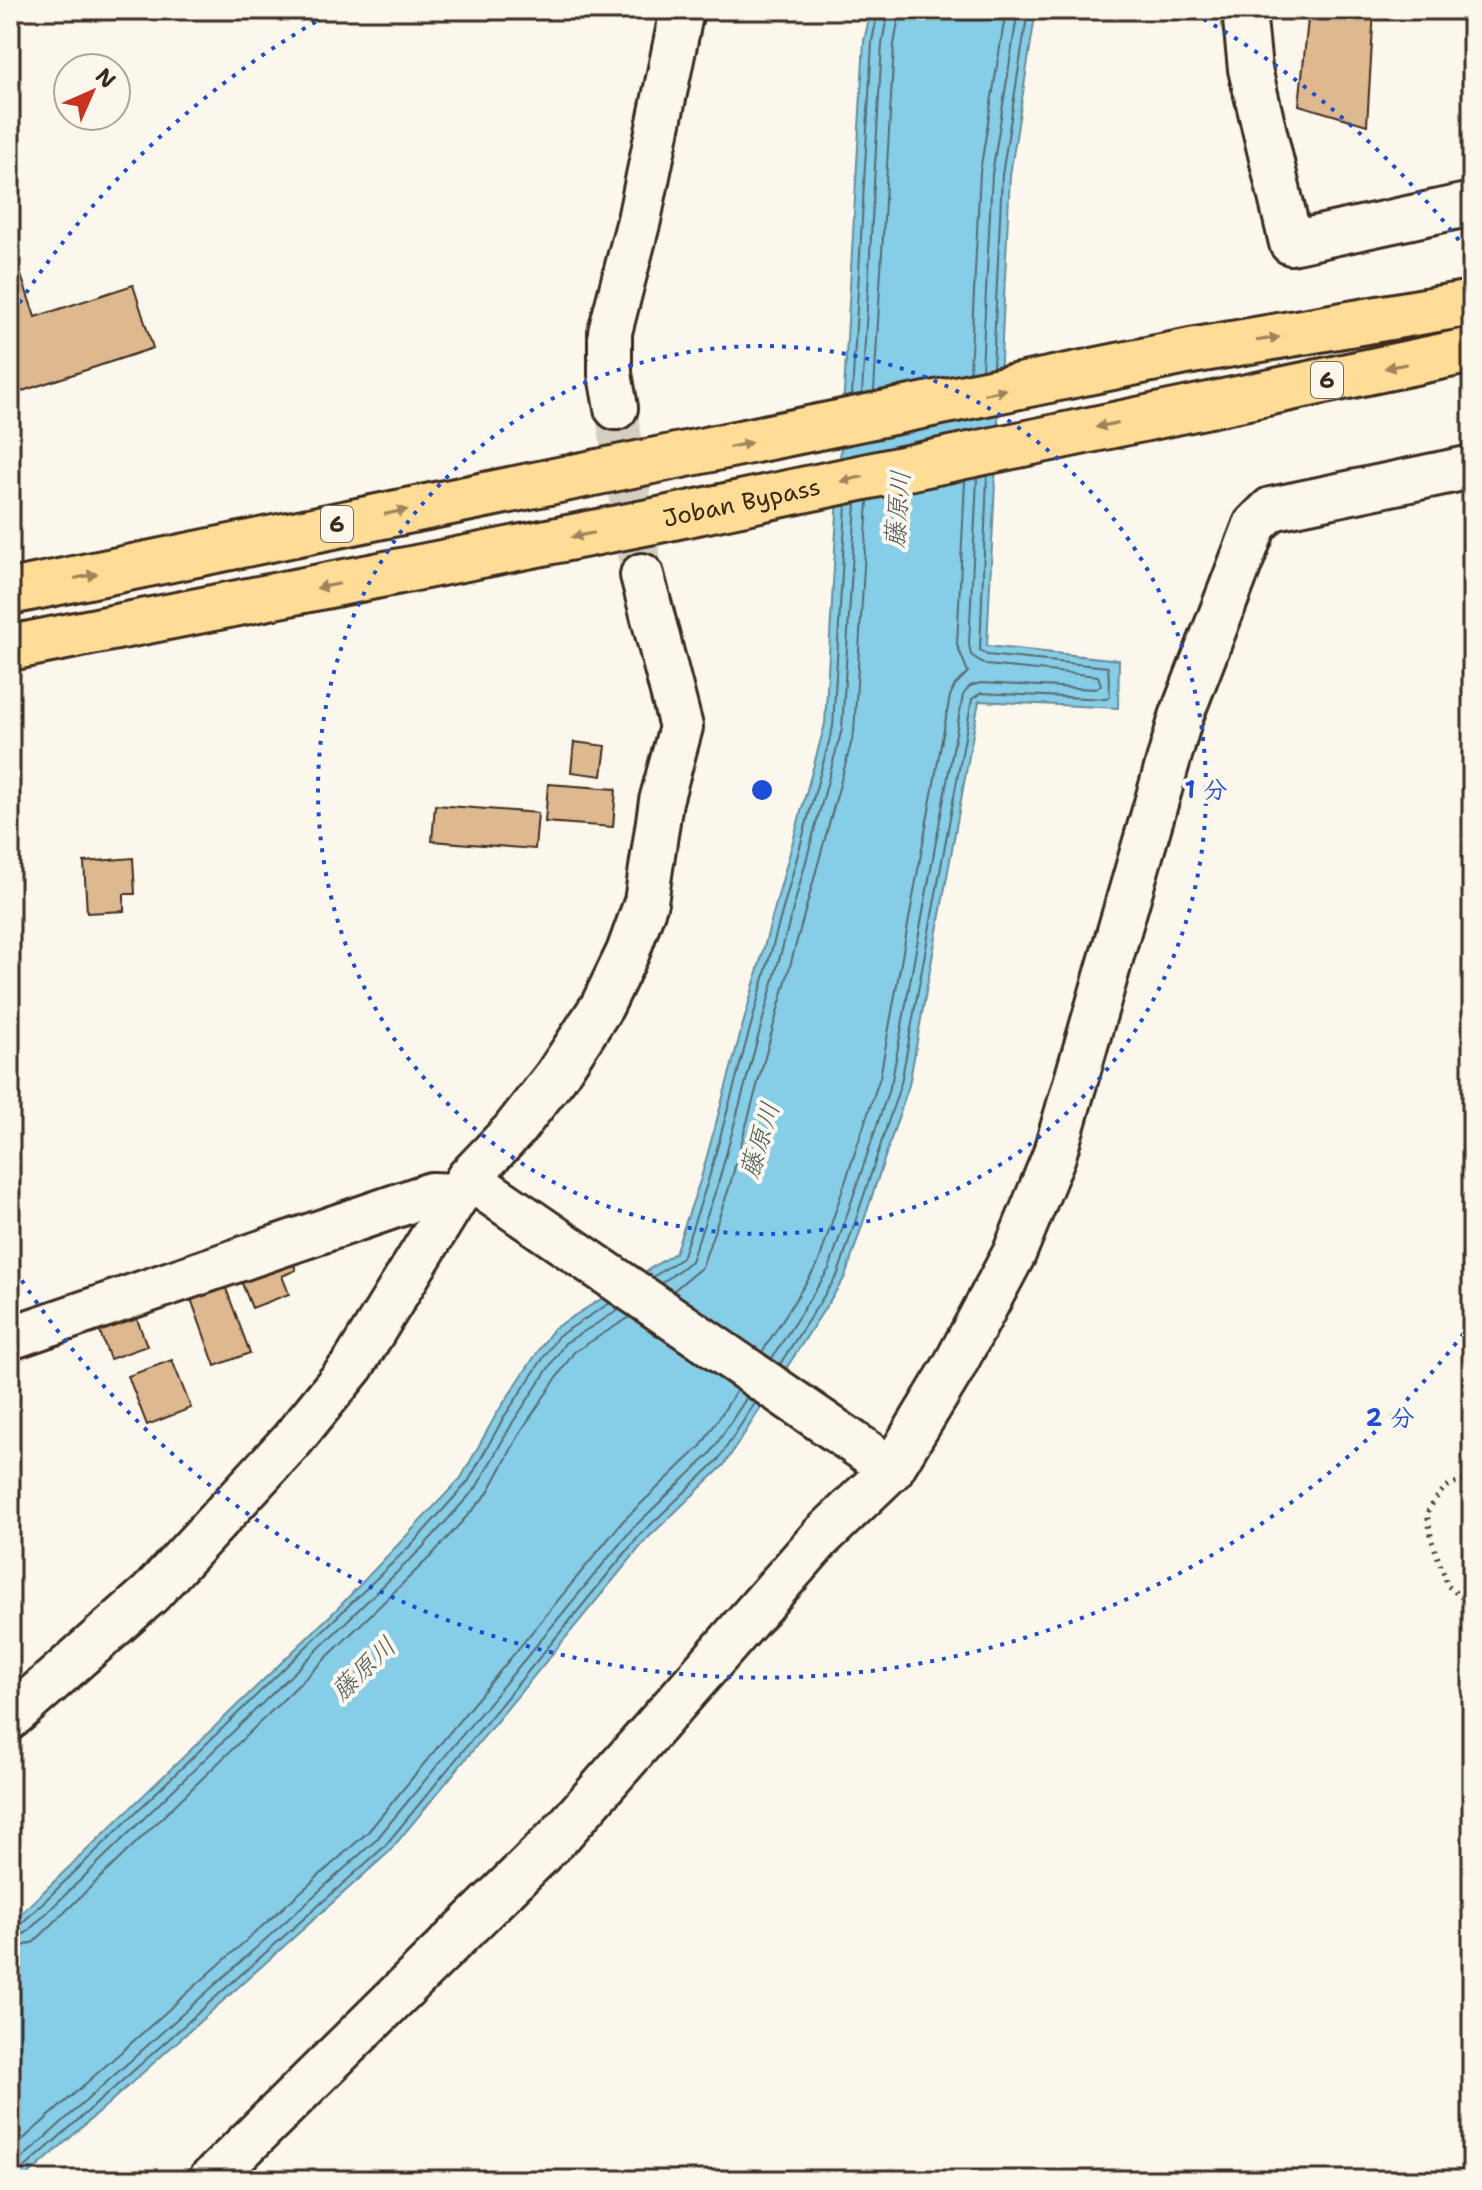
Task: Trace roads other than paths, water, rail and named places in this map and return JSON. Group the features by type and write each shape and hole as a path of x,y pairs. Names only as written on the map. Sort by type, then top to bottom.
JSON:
{"highway":[{"name":"6","path":"10,592 400,511 664,461 1191,351 1472,303"},
{"name":"Joban Bypass","path":"10,648 659,520 1472,350"}],"street":[{"path":"616,408 610,374 610,332 639,220 682,10"},
{"path":"1244,10 1250,69 1291,243 1472,204"},
{"path":"210,2180 561,1834 821,1537 892,1469 1014,1254 1054,1156 1181,717 1255,525 1271,509 1472,467"},
{"path":"10,1718 150,1594 292,1440 353,1365 463,1186 522,1120 602,1006 628,952 646,902 661,801 681,727 642,575"},
{"path":"10,1338 431,1194 463,1186 892,1469"}],"water":[{"name":"藤原川","path":"871,10 1036,10 1010,175 987,646 1119,660 1118,708 979,701 909,1085 845,1277 724,1465 646,1540 389,1852 23,2180 10,2180 10,1924 339,1607 461,1478 497,1413 553,1329 675,1253 701,1178 825,724 864,41"}],"tunnel":[{"path":"616,408 642,575"}]}
